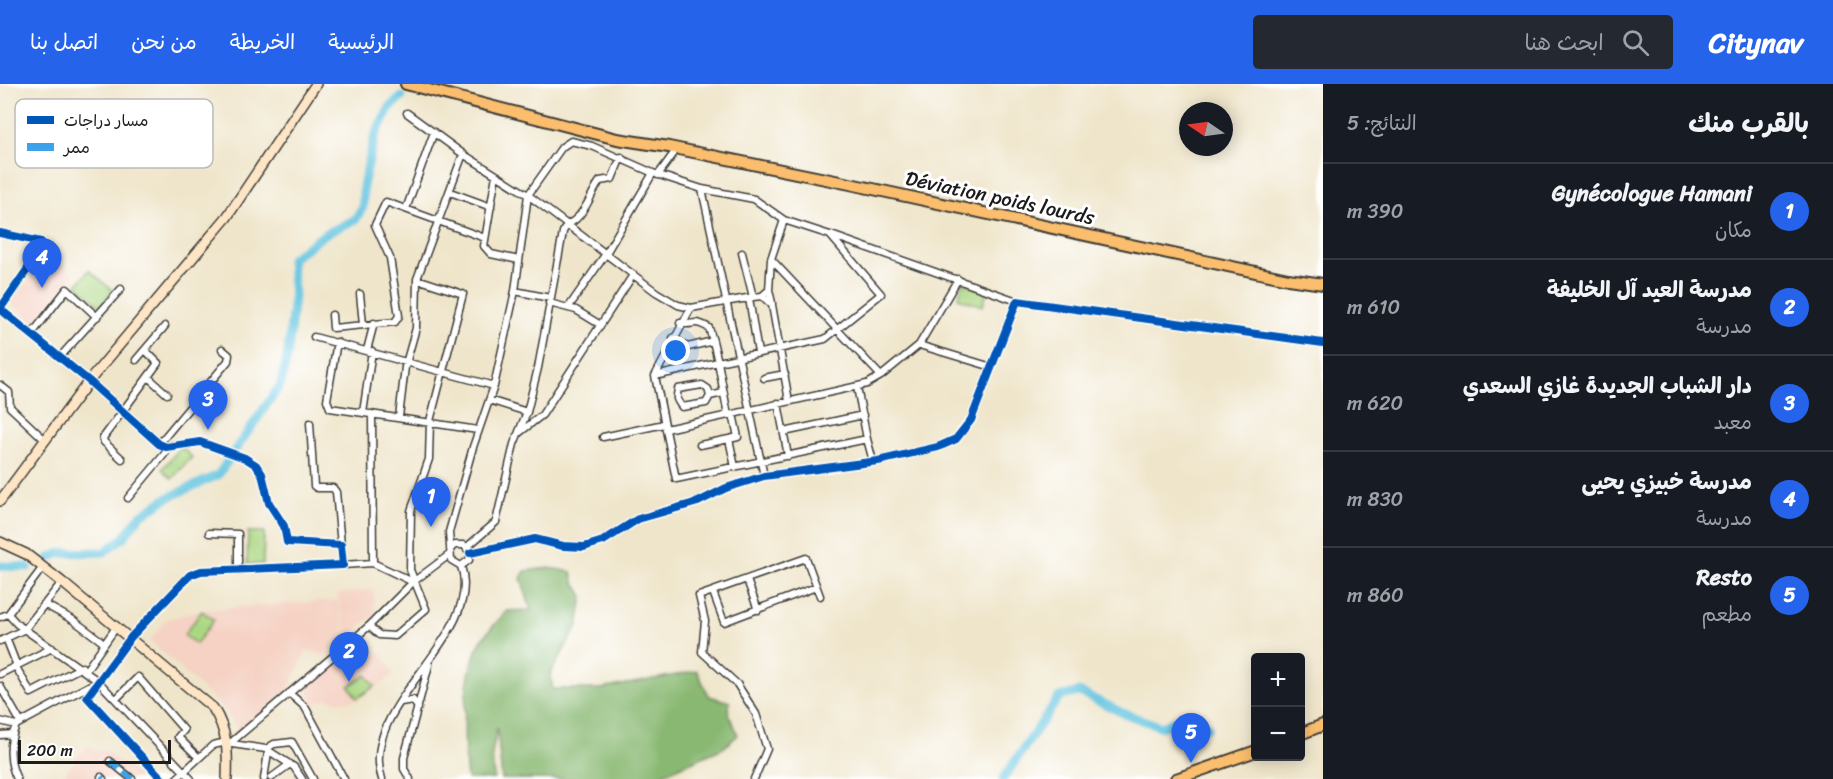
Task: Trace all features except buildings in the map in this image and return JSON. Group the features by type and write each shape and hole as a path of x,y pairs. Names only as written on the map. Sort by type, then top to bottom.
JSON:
{"main road":[{"path":"0,501 88,381 227,217 316,84"},
{"name":"Déviation poids lourds","path":"406,84 617,139 673,148"},
{"name":"Déviation poids lourds","path":"432,84 673,148 1288,279 1323,284"},
{"path":"0,542 26,554 43,567 117,626 213,708 224,727 229,744 227,779"},
{"path":"1305,732 1323,725"},
{"path":"1176,779 1251,753"}],"street":[{"path":"407,113 463,154 528,195 605,255 678,305 691,308 728,303 762,296 769,290"},
{"path":"406,210 434,132"},
{"path":"461,566 455,564 450,552 449,532 478,430 494,386 515,291 528,195 562,147 571,141 621,157 655,174 702,189 754,199 784,220 1017,301 1323,343"},
{"path":"568,308 605,255 673,148"},
{"path":"399,417 407,361 416,328 417,279 463,154"},
{"path":"461,566 469,560 469,550 496,522 519,433 527,412 565,225 575,219 586,207 600,181 612,179 621,157"},
{"path":"496,175 485,238 486,250 519,260"},
{"path":"702,189 764,476"},
{"path":"450,192 491,207"},
{"path":"332,315 333,328 374,322 395,322 399,316 390,258 375,225 386,202 391,201 406,210 485,238"},
{"path":"784,220 771,260 769,290 789,401"},
{"path":"0,233 42,242 40,255 0,309 60,357 159,444 166,447 200,442 244,458 256,465 262,474 267,498 284,526 287,542 341,545"},
{"path":"655,376 781,347 816,342 838,330 881,294 830,235"},
{"path":"742,253 751,297 758,353"},
{"path":"771,260 881,376"},
{"path":"519,433 542,415 599,324 633,275"},
{"path":"369,626 379,634 395,636 421,615 426,606 413,582 410,570 411,511 429,459 430,421 441,371 463,294 417,279"},
{"path":"603,437 730,414 857,387 881,376 919,345 958,279"},
{"path":"31,335 68,289 97,316"},
{"path":"60,357 121,289"},
{"path":"515,291 568,308 599,324"},
{"path":"360,294 363,324"},
{"path":"762,296 772,305"},
{"path":"229,744 369,626 413,582 458,544 469,550 535,539 563,546 584,547 603,541 638,519 698,502 726,488 764,476 873,461 938,447 956,439 971,420 1017,301"},
{"path":"691,308 680,323 655,376 676,479 867,439"},
{"path":"680,323 695,320 709,328 723,393 738,437 700,445"},
{"path":"363,413 374,322"},
{"path":"135,360 165,326"},
{"path":"314,337 369,350 494,386"},
{"path":"673,338 688,347 712,341"},
{"path":"337,342 327,404 330,408 430,421 478,430"},
{"path":"919,345 992,367"},
{"path":"159,444 228,361 229,355 222,349"},
{"path":"122,459 104,442 103,438 158,363 145,350"},
{"path":"764,378 785,374"},
{"path":"148,377 167,394"},
{"path":"0,385 9,392 10,407 45,440"},
{"path":"710,396 708,389 702,385 678,389 675,396 677,403 682,407 706,403 710,396 723,393"},
{"path":"857,387 873,461"},
{"path":"489,400 527,412"},
{"path":"778,404 788,456"},
{"path":"372,414 373,563"},
{"path":"784,432 862,415"},
{"path":"310,423 314,486 333,488 336,492 343,565"},
{"path":"729,440 735,467"},
{"path":"128,498 172,445"},
{"path":"209,533 238,534 238,570"},
{"path":"754,779 767,749 756,714 737,684 702,652 705,621 699,596 806,558 820,596"},
{"path":"162,779 88,699 98,681 130,637 190,575 201,571 373,563 413,582"},
{"path":"382,779 379,758 386,729 400,702 431,659 460,607 465,579 461,566"},
{"path":"0,617 8,614 43,567"},
{"path":"747,580 758,610"},
{"path":"62,582 25,629 3,639 31,693 84,669 117,626"},
{"path":"713,592 724,622 816,587"},
{"path":"44,604 73,620 104,643"},
{"path":"8,614 25,629 98,681 191,779"},
{"path":"0,674 52,648"},
{"path":"410,779 404,769 404,758 431,659"},
{"path":"116,699 138,676 184,730 178,737 199,758"},
{"path":"0,721 18,723 98,681"},
{"path":"0,686 18,723"},
{"path":"289,693 305,707 345,779"},
{"path":"400,702 413,700 418,708"},
{"path":"17,779 11,765 13,734 18,723"},
{"path":"0,735 13,734"},
{"path":"290,764 269,779 266,771 267,751 274,744 292,742 313,779"},
{"path":"176,779 213,745 229,744 267,751 290,764 302,779"},
{"path":"110,762 130,778"}],"shaded area":[{"path":"50,255 74,274 34,322 11,303"},
{"path":"373,589 376,614 346,638 337,594"},
{"path":"337,600 345,639 324,655 307,650 288,690 245,729 239,730 222,707 150,640 166,620 201,610"},
{"path":"352,648 381,653 394,675 357,700 343,702 328,699 313,704 306,688"},
{"path":"88,745 97,751 105,750 138,776 135,779 72,779 65,773"}],"green space":[{"path":"89,270 113,291 100,306 77,285"},
{"path":"963,283 987,291 983,306 958,298"},
{"path":"181,447 192,457 172,479 162,469"},
{"path":"248,532 264,532 263,564 247,564"},
{"path":"549,568 572,572 574,582 583,596 578,626 550,674 553,689 601,689 697,671 709,696 730,702 728,713 738,735 723,748 652,779 502,779 497,728 492,754 494,779 467,779 466,691 474,657 489,630 507,611 531,610 521,578 525,571"},
{"path":"202,611 214,620 196,644 184,635"},
{"path":"366,675 375,686 357,698 349,686"}],"waterway":[{"path":"49,558 60,553 104,552 123,538 140,516 167,498 218,475 281,384 288,352 294,296 291,259 325,234 356,219 363,207 363,186 375,135 390,107 402,97"},
{"path":"0,566 28,567"},
{"path":"1003,779 1059,697 1079,692 1123,713 1162,727 1183,717 1208,727"}],"marked path":[{"path":"110,761 132,779"}],"cycle path":[{"path":"0,233 41,242 42,248 0,309 89,381 159,444 166,447 200,442 245,458 256,465 262,474 269,503 284,526 287,542 341,545 343,565 201,571 190,575 131,637 87,697 162,779"},
{"path":"470,553 535,539 563,546 584,547 603,541 638,519 698,502 726,488 764,476 878,461 938,447 956,439 971,420 1017,301 1323,343"}],"place":[{"name":"مدرسة خبيزي يحيى","path":"42,288"},
{"name":"دار الشباب الجديدة غازي السعدي","path":"208,430"},
{"name":"Gynécologue Hamani","path":"431,527"},
{"name":"مدرسة العيد آل الخليفة","path":"349,682"},
{"name":"Resto","path":"1191,763"}]}
